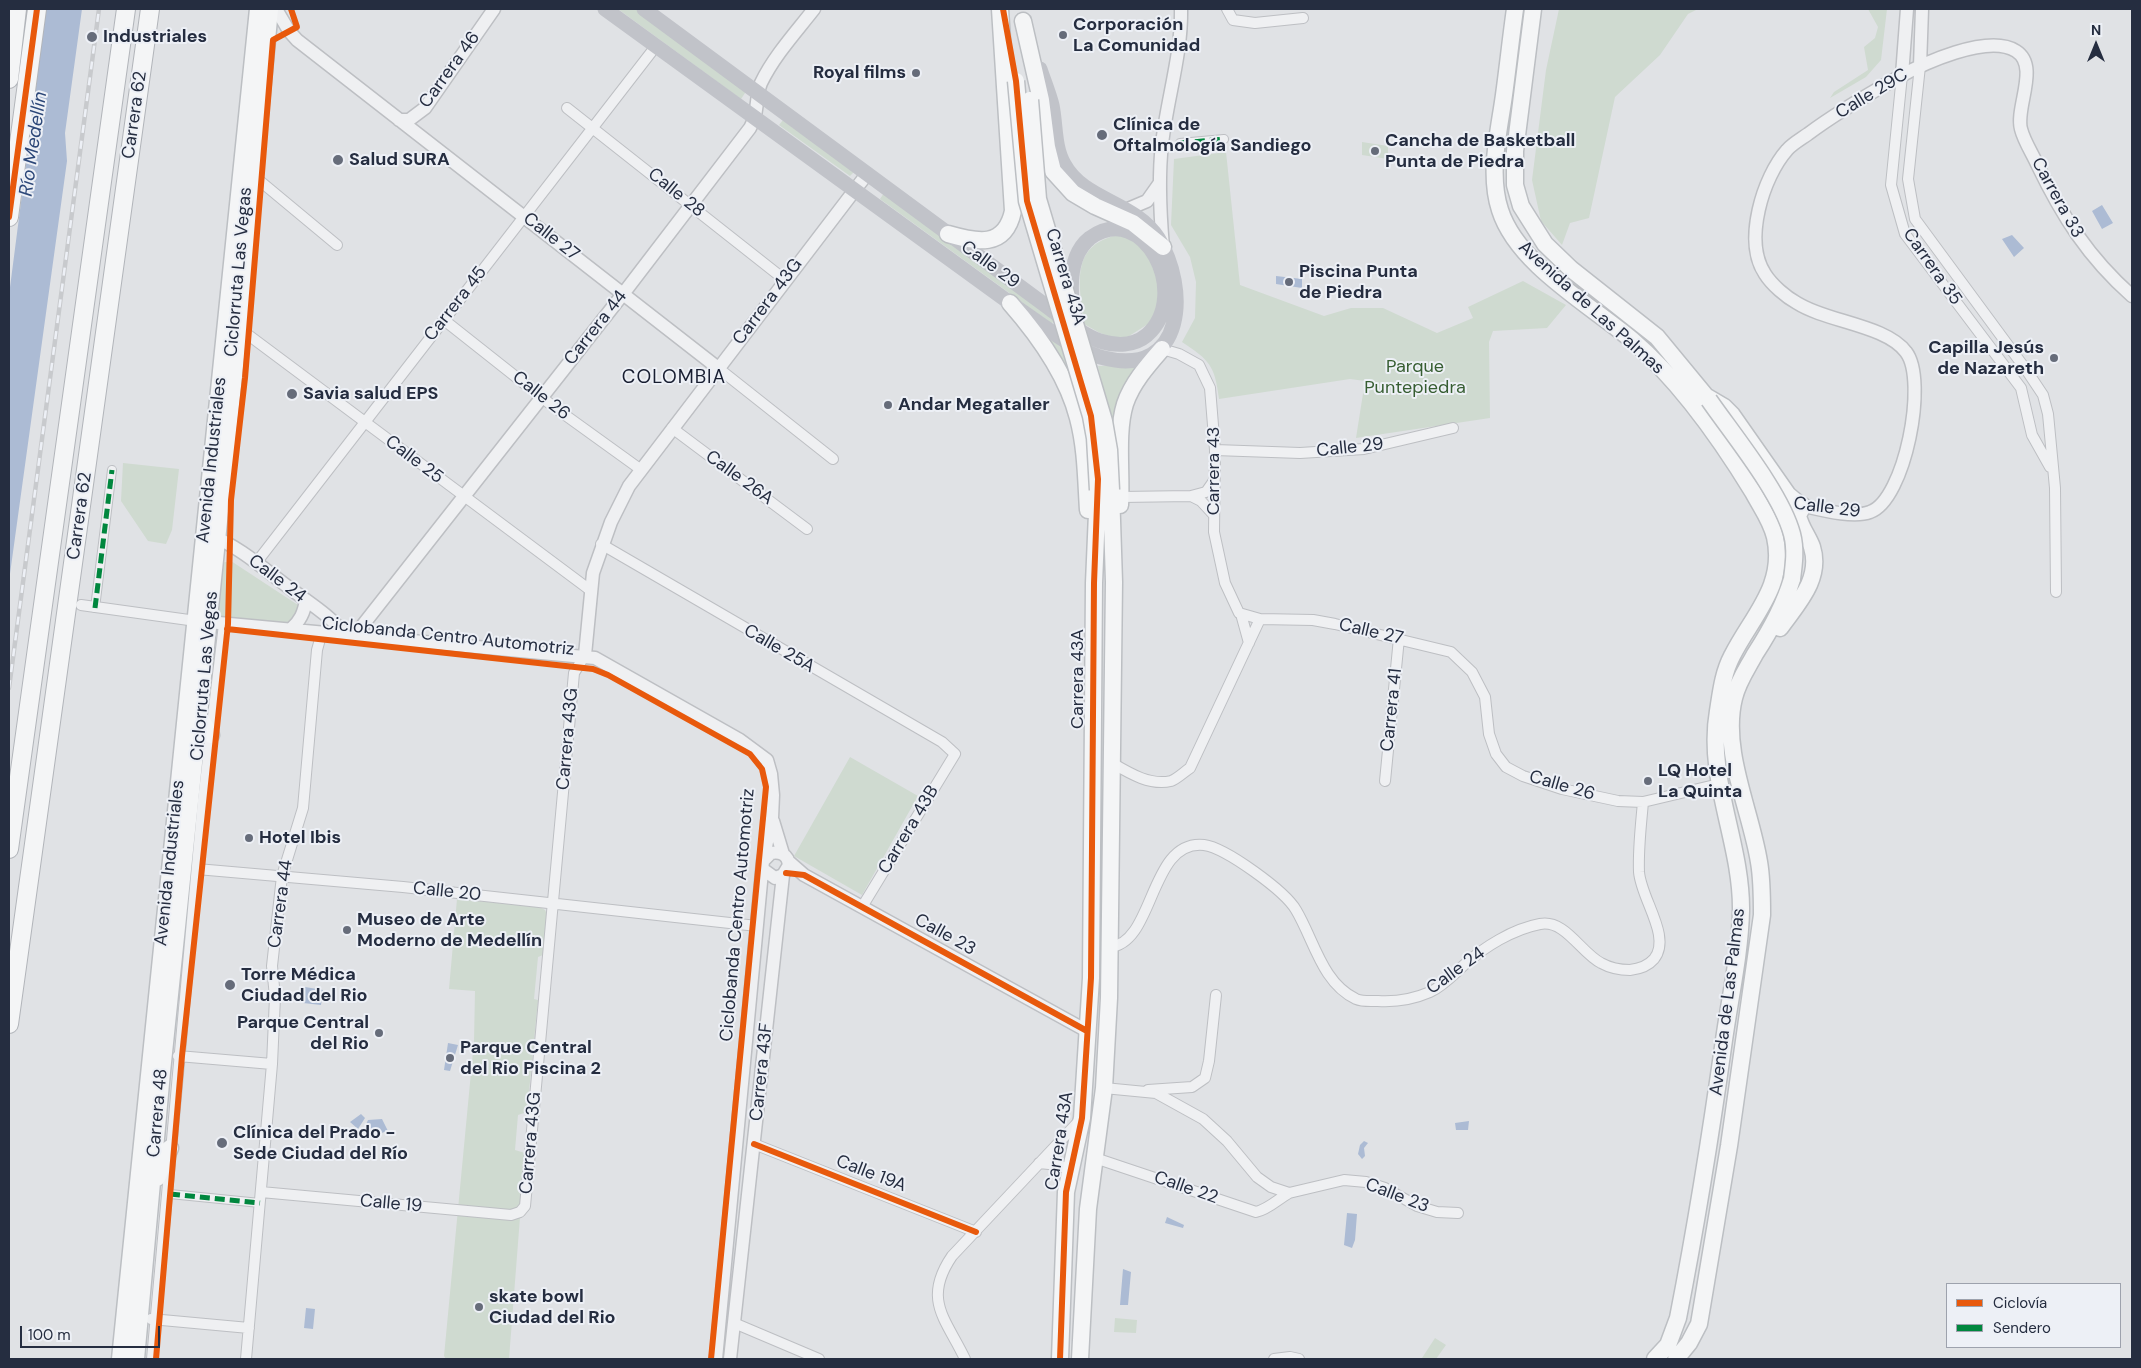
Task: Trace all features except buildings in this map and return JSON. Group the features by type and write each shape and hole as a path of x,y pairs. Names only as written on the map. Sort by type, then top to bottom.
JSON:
{"highway":[{"path":"9,78 17,9"},
{"path":"9,216 37,9"},
{"name":"Carrera 62","path":"9,849 126,9"},
{"name":"Carrera 62","path":"9,1024 150,9"},
{"path":"97,218 100,366"},
{"path":"9,962 26,901"}],"main road":[{"name":"Avenida Industriales","path":"136,1359 209,622 211,535 258,9"},
{"name":"Avenida Industriales","path":"211,535 239,328 270,9"},
{"name":"Calle 29","path":"605,9 1010,303 1096,356 1118,360 1137,360 1162,349"},
{"name":"Calle 29","path":"644,9 1086,334 1116,344 1134,342 1143,338 1159,321 1165,301 1165,280 1162,270 1147,244 1131,233 1113,230 1091,238 1078,253 1071,279 1074,317"},
{"name":"Carrera 43A","path":"1002,9 1016,81 1027,201 1091,416 1110,492 1094,583 1091,978 1082,1118 1070,1170 1065,1213 1060,1359"},
{"path":"948,234 971,241 989,240 999,236 1011,219 1013,211 1002,9"},
{"name":"Avenida de Las Palmas","path":"1515,9 1496,164 1497,197 1505,224 1516,242 1536,263 1632,340 1654,362 1715,434 1768,517 1775,536 1778,555 1776,574 1767,600 1732,655 1724,673 1715,729 1719,784 1738,865 1741,896 1740,938 1714,1114 1678,1318 1668,1345 1655,1359"},
{"name":"Avenida de Las Palmas","path":"1533,9 1514,167 1515,185 1521,206 1545,244 1571,269 1656,337 1708,398 1770,488 1785,514 1792,534 1794,552 1792,580 1779,612 1740,678 1733,699 1731,733 1742,794 1759,860 1762,915 1729,1146 1699,1324 1689,1343 1676,1359"},
{"name":"Carrera 43A","path":"1022,15 1038,199 1106,429 1114,582 1110,947 1104,1088 1087,1219 1080,1359"},
{"path":"1022,15 1052,105 1062,162 1081,184 1128,209 1145,222 1163,247 1173,272 1177,300 1173,328 1162,349 1140,377 1126,402 1110,492"},
{"path":"1022,15 1041,100 1047,147 1053,171 1067,188 1082,199 1133,223 1163,247"},
{"path":"1010,303 1035,333 1050,357 1068,391 1078,418 1084,449 1094,583"},
{"path":"1708,398 1724,407 1732,416 1788,496 1802,506 1799,510 1799,519 1810,544 1815,562 1814,577 1752,668 1738,698 1731,733"},
{"path":"1778,555 1787,547 1798,543 1810,544"},
{"name":"Avenida Industriales","path":"120,1359 140,1318 198,715 209,622"},
{"path":"198,715 211,735"},
{"path":"151,1191 170,1148"}],"street":[{"path":"9,21 17,9"},
{"name":"Calle 27","path":"276,9 289,31 297,40 833,459"},
{"name":"Carrera 46","path":"399,120 410,120 425,108 494,9"},
{"path":"756,117 758,94 767,71 814,9"},
{"path":"1163,247 1159,184 1164,129 1181,29 1181,9"},
{"path":"1227,9 1233,20 1255,23 1303,18"},
{"name":"Carrera 35","path":"1906,9 1902,76 1891,185 1905,234 2021,388 2032,435 2052,471"},
{"name":"Carrera 35","path":"1922,9 1920,66 1908,179 1915,219 2027,370 2043,395 2048,414 2055,488 2056,592"},
{"name":"Carrera 45","path":"256,563 656,46"},
{"name":"Calle 29C","path":"1891,493 1908,445 1914,408 1914,366 1908,354 1899,343 1886,335 1820,315 1790,298 1764,274 1758,256 1756,233 1759,208 1772,171 1788,149 1822,124 1920,66 1955,51 1977,48 2007,48 2019,54 2026,69 2027,85"},
{"name":"Carrera 33","path":"2027,85 2020,105 2021,131 2050,191 2074,234 2109,276 2132,296"},
{"name":"Calle 28","path":"567,108 785,280"},
{"name":"Carrera 44","path":"349,634 463,497 542,397 692,205 756,117"},
{"path":"1896,124 1914,122"},
{"path":"1180,144 1224,139"},
{"name":"Carrera 43G","path":"520,1212 525,1206 527,1195 574,673 585,655 590,590 601,544 620,503 640,469 867,174"},
{"path":"254,176 337,245"},
{"path":"1128,209 1146,201 1159,184"},
{"name":"Calle 26","path":"444,320 542,397 640,469"},
{"name":"Calle 25","path":"239,328 590,590"},
{"name":"Carrera 43","path":"1162,349 1199,365 1206,377 1213,405 1215,450 1213,482 1214,532 1225,583 1237,611 1241,614 1248,643"},
{"name":"Calle 26A","path":"672,428 807,528"},
{"name":"Calle 29","path":"1215,450 1300,453 1364,449 1453,428"},
{"path":"95,608 112,470"},
{"path":"1110,492 1191,496 1206,492 1213,482"},
{"name":"Calle 29","path":"1755,497 1855,514 1868,513 1884,504 1891,493"},
{"path":"1191,496 1208,506 1213,514"},
{"name":"Calle 24","path":"211,535 229,543 349,634"},
{"name":"Calle 25A","path":"601,544 942,742 955,754"},
{"path":"291,630 299,622 304,612 306,600"},
{"name":"Calle 24","path":"81,605 209,622 585,655 603,662 732,735 758,751 767,760"},
{"path":"1112,763 1143,779 1158,783 1173,781 1190,768 1260,619 1241,614"},
{"name":"Calle 27","path":"1260,619 1313,620 1399,638 1451,652 1472,672"},
{"name":"Carrera 48","path":"152,1359 140,1318 170,1148 211,735 209,622"},
{"name":"Carrera 44","path":"246,1359 272,1064 274,997 272,966 282,876 303,808 317,650 322,632"},
{"name":"Carrera 41","path":"1385,781 1399,638"},
{"name":"Calle 26","path":"1472,672 1485,697 1489,734 1496,754 1506,767 1562,789 1618,801 1643,802 1719,784"},
{"name":"Carrera 43B","path":"862,907 955,754"},
{"name":"Carrera 43F","path":"716,1359 764,866 772,818 772,774 767,760"},
{"name":"Calle 24","path":"1110,947 1124,942 1142,918 1161,876 1177,851 1186,846 1206,845 1240,862 1284,896 1296,909 1310,941 1335,982 1344,992 1359,1000 1388,1002 1417,997 1431,992 1480,952 1524,929 1546,923 1561,929 1599,962 1617,969 1642,968 1655,957 1661,946 1661,936 1642,886 1639,872 1643,802"},
{"name":"Carrera 43F","path":"730,1359 785,866 772,818"},
{"path":"764,866 771,852 785,866"},
{"name":"Calle 23","path":"764,866 770,876 785,866 804,875 1088,1031"},
{"name":"Calle 20","path":"197,869 282,876 758,926"},
{"path":"1146,1091 1192,1087 1205,1078 1209,1061 1216,995"},
{"path":"178,1056 272,1064"},
{"name":"Calle 23","path":"1104,1088 1146,1091 1172,1100 1203,1119 1227,1141 1257,1177 1271,1187 1289,1192 1344,1180 1366,1182 1385,1188 1417,1206 1437,1212 1458,1213"},
{"path":"1172,1100 1173,1095 1181,1088"},
{"path":"965,1359 945,1325 937,1296 943,1270 952,1256 1082,1118"},
{"name":"Calle 19A","path":"754,1144 976,1232"},
{"name":"Calle 22","path":"1095,1158 1256,1212 1267,1209 1273,1202 1289,1192"},
{"path":"1039,1162 1059,1165 1070,1170"},
{"path":"1271,1187 1273,1202"},
{"name":"Calle 19","path":"262,1192 511,1215 520,1212"},
{"path":"170,1194 260,1203"},
{"path":"140,1318 249,1328"},
{"path":"734,1323 819,1359"},
{"path":"1274,1359 1290,1357 1299,1359"}],"green space":[{"path":"618,9 636,9 747,90 741,99"},
{"path":"1559,9 1698,9 1688,14 1660,55 1615,97 1589,218 1570,223 1562,245 1541,221 1532,180 1546,70"},
{"path":"1868,9 1887,9 1881,60 1866,77 1830,98 1834,92 1868,70 1864,47 1875,38 1878,27"},
{"path":"783,120 854,172 850,176 779,125"},
{"name":"Cancha de Basketball Punta de Piedra","path":"1362,142 1388,146 1388,159 1362,155"},
{"name":"Parque Puntepiedra","path":"1226,152 1240,285 1324,316 1351,308 1383,308 1437,333 1473,318 1468,307 1523,281 1566,305 1547,328 1493,331 1489,342 1490,418 1356,438 1365,381 1350,379 1219,399 1213,371 1209,364 1182,342 1195,318 1196,282 1190,257 1171,225 1174,159"},
{"path":"884,193 1055,317 1052,324 880,199"},
{"path":"1124,234 1147,249 1160,281 1157,310 1148,324 1126,338 1115,338 1100,333 1084,324 1080,279 1086,255 1094,246 1106,238"},
{"path":"1040,330 1063,347 1073,382"},
{"path":"1137,365 1120,394 1115,442 1098,366"},
{"path":"123,463 179,469 172,530 166,544 148,541 121,501"},
{"path":"231,561 301,607 288,627 213,620 221,563"},
{"path":"850,757 918,796 862,895 794,856"},
{"path":"457,899 540,907 547,914 543,955 538,957 534,999 538,1000 527,1112 518,1115 515,1150 525,1153 509,1359 446,1359 444,1356 474,1041 475,991 449,989"},
{"path":"1115,1318 1137,1320 1136,1333 1114,1332"},
{"path":"1435,1338 1446,1345 1436,1359 1422,1358"}],"water":[{"name":"Río Medellín","path":"46,9 82,9 65,133 67,161 9,581 9,295"},
{"path":"2102,205 2113,223 2102,229 2092,211"},
{"path":"2012,235 2024,248 2014,257 2002,239"},
{"name":"Piscina Punta de Piedra","path":"1276,276 1302,279 1302,288 1276,284"},
{"path":"305,987 323,990 321,1005 303,1003"},
{"name":"Parque Central del Rio Piscina 2","path":"448,1043 458,1045 450,1071 444,1070"},
{"path":"361,1114 365,1118 358,1129 350,1122"},
{"path":"382,1119 388,1131 378,1134 363,1131 368,1120"},
{"path":"1469,1121 1468,1130 1456,1130 1455,1123"},
{"path":"1364,1141 1368,1143 1364,1148 1365,1156 1362,1159 1358,1154 1360,1145"},
{"path":"1347,1213 1357,1214 1355,1240 1352,1248 1344,1245"},
{"path":"1167,1217 1184,1225 1183,1228 1165,1223"},
{"path":"1123,1269 1131,1272 1128,1305 1120,1305"},
{"path":"306,1308 315,1309 313,1329 304,1328"}],"railway":[{"path":"9,688 99,9"}],"marked path":[{"path":"1180,143 1224,139"},
{"path":"95,608 112,470"},
{"path":"170,1194 260,1203"}],"cycle path":[{"path":"9,217 37,9"},
{"name":"Ciclorruta Las Vegas","path":"156,1359 182,1056 228,624 231,500 245,378 273,40 297,27 291,9"},
{"path":"1003,9 1016,81 1027,201 1091,416 1098,479 1094,583 1091,978 1082,1118 1066,1192 1060,1359"},
{"name":"Ciclobanda Centro Automotriz","path":"227,629 593,669 608,675 750,754 762,769 766,787 711,1359"},
{"path":"786,873 804,875 1087,1031"},
{"path":"754,1144 976,1232"}],"place":[{"name":"Corporación La Comunidad","path":"1063,35"},
{"name":"Industriales","path":"92,37"},
{"name":"Royal films","path":"916,73"},
{"name":"Clínica de Oftalmología Sandiego","path":"1102,135"},
{"name":"Cancha de Basketball Punta de Piedra","path":"1375,151"},
{"name":"Salud SURA","path":"338,160"},
{"name":"Piscina Punta de Piedra","path":"1289,282"},
{"name":"Capilla Jesús de Nazareth","path":"2054,358"},
{"name":"Savia salud EPS","path":"292,394"},
{"name":"Andar Megataller","path":"888,405"},
{"name":"LQ Hotel La Quinta","path":"1648,781"},
{"name":"Hotel Ibis","path":"249,838"},
{"name":"Museo de Arte Moderno de Medellín","path":"347,930"},
{"name":"Torre Médica Ciudad del Rio","path":"230,985"},
{"name":"Parque Central del Rio","path":"379,1033"},
{"name":"Parque Central del Rio Piscina 2","path":"450,1058"},
{"name":"Clínica del Prado - Sede Ciudad del Río","path":"222,1143"},
{"name":"skate bowl Ciudad del Rio","path":"479,1307"}],"district":[{"name":"COLOMBIA","path":"674,378"}]}
